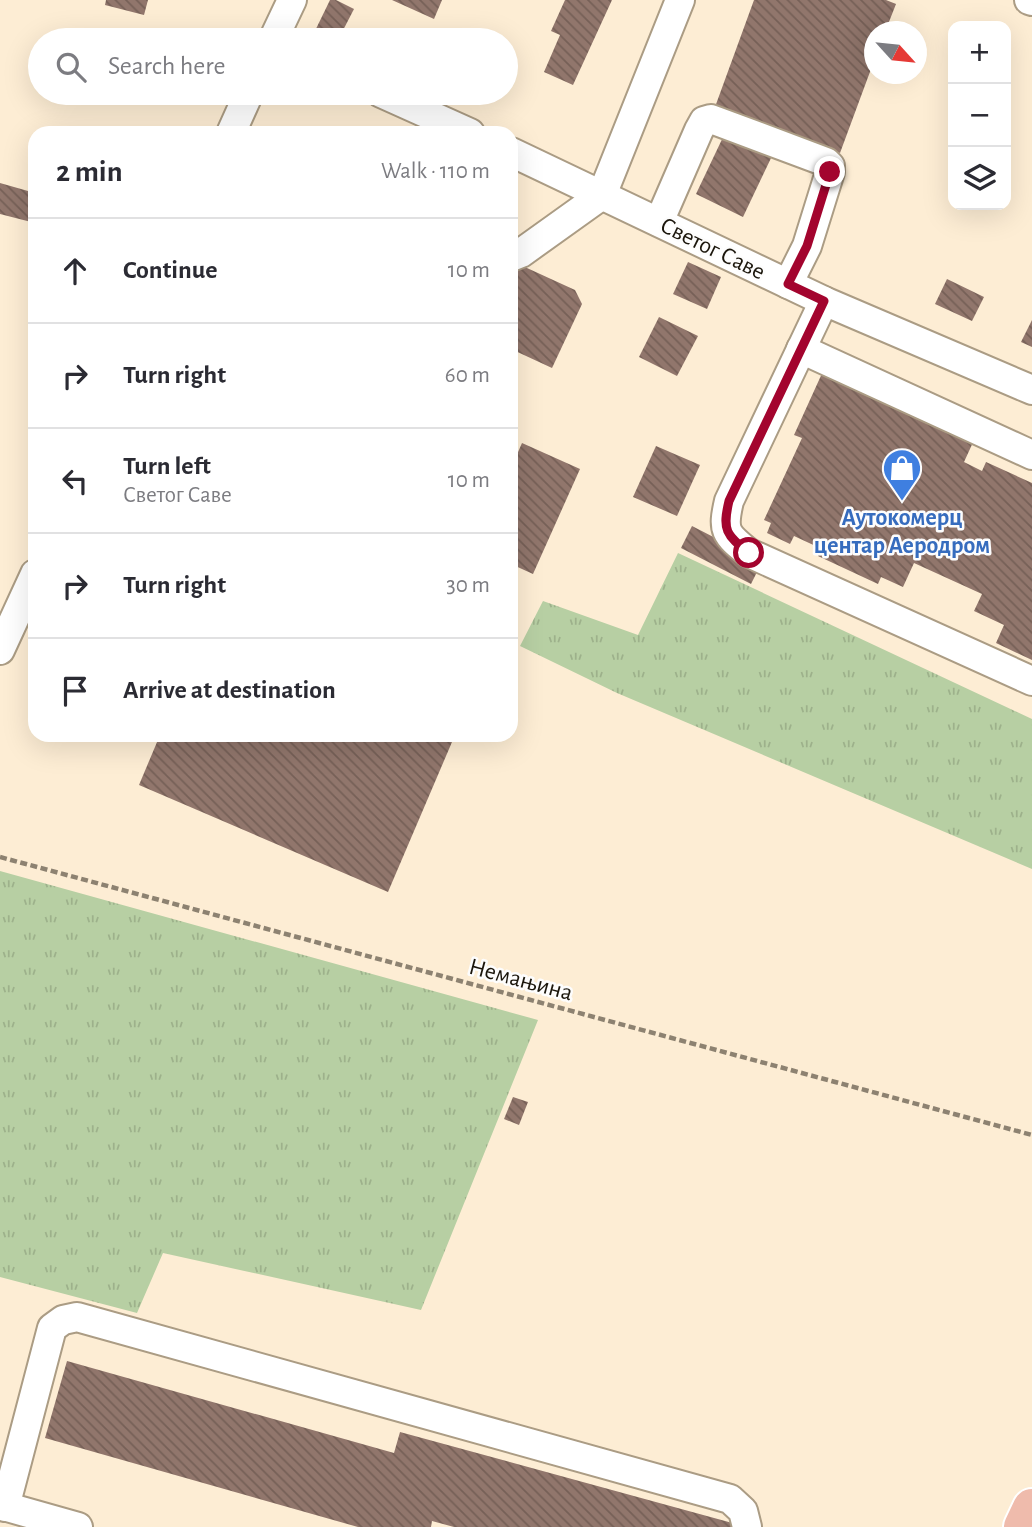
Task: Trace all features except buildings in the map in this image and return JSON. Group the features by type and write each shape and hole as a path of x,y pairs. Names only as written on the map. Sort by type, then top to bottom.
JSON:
{"highway":[{"path":"1023,1527 1032,1508"}],"street":[{"path":"279,28 292,0"},
{"path":"518,254 602,195 680,0"},
{"path":"234,126 244,105"},
{"path":"408,105 454,126"},
{"path":"659,222 704,121 711,119 826,162 830,166 830,172 807,246 788,284"},
{"name":"Светог Саве","path":"518,155 824,301 1032,390"},
{"path":"824,301 729,501 725,529 733,541 749,553 1032,681"},
{"path":"801,349 1032,455"},
{"path":"0,650 28,589"},
{"path":"78,1527 2,1506 52,1328 63,1320 77,1317 730,1499 743,1511 747,1527"}],"path":[{"name":"Немањина","path":"0,857 1032,1135"}],"green space":[{"path":"678,553 1032,719 1032,869 617,693 520,646 543,601 638,635"},
{"path":"0,871 538,1020 421,1310 163,1253 137,1313 0,1277"}],"place":[{"name":"Аутокомерц центар Аеродром","path":"902,502"}],"route":[{"path":"749,553 733,541 725,529 725,517 729,501 824,301 788,284 807,246 830,172"}]}
